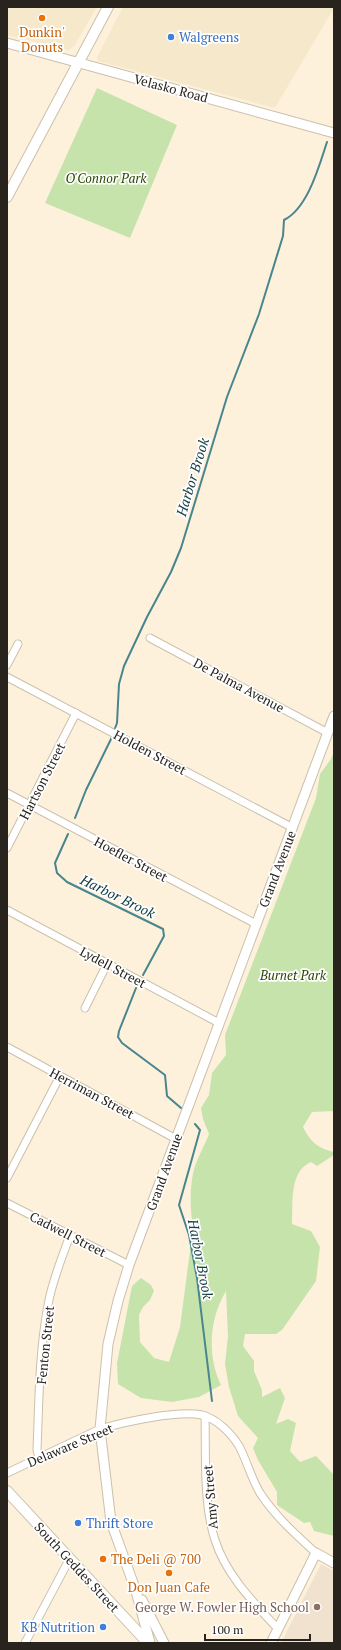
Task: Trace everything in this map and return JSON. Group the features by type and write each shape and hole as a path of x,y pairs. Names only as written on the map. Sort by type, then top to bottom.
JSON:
{"main road":[{"path":"7,197 108,7"},
{"name":"South Geddes Street","path":"7,1491 149,1643"}],"street":[{"name":"Velasko Road","path":"7,43 334,133"},
{"name":"De Palma Avenue","path":"150,638 328,733"},
{"path":"7,665 18,644"},
{"name":"Holden Street","path":"7,677 293,828"},
{"name":"Hartson Street","path":"7,848 76,713"},
{"name":"Grand Avenue","path":"149,1643 136,1591 111,1522 100,1429 108,1344 118,1301 129,1265 334,716"},
{"name":"Hoefler Street","path":"7,793 256,924"},
{"name":"Lydell Street","path":"7,910 219,1023"},
{"path":"85,1008 107,964"},
{"name":"Herriman Street","path":"7,1047 176,1139"},
{"path":"7,1178 60,1076"},
{"name":"Cadwell Street","path":"7,1203 129,1265"},
{"name":"Fenton Street","path":"39,1458 37,1450 41,1364 48,1306 56,1274 70,1235"},
{"name":"Delaware Street","path":"7,1473 100,1429 156,1417 189,1414 205,1416"},
{"path":"205,1416 229,1432 239,1446 260,1492 271,1508 295,1534 316,1553 334,1563"},
{"name":"Amy Street","path":"205,1416 210,1522 215,1541 238,1583 278,1629"},
{"path":"271,1643 316,1553"},
{"path":"25,1643 70,1558"},
{"path":"136,1591 140,1595 164,1643"}],"shaded area":[{"path":"7,7 97,7 74,46 69,50 7,35"},
{"path":"123,7 334,8 275,108 98,61 97,57"},
{"name":"George W. Fowler High School","path":"321,1564 334,1571 334,1643 281,1643"}],"green space":[{"name":"O'Connor Park","path":"97,88 177,125 130,238 45,203"},
{"name":"Burnet Park","path":"334,751 334,1111 312,1112 303,1127 311,1140 319,1146 334,1152 334,1155 317,1166 311,1162 304,1166 296,1180 292,1207 292,1224 311,1231 320,1247 316,1281 282,1330 276,1334 245,1334 243,1346 254,1361 254,1371 262,1390 262,1397 280,1388 285,1398 276,1424 288,1419 296,1423 290,1451 300,1462 316,1456 334,1475 334,1536 314,1531 310,1522 304,1523 277,1505 277,1492 258,1460 253,1448 258,1438 238,1416 229,1387 225,1364 228,1336 226,1291 216,1313 212,1338 213,1362 221,1385 199,1397 172,1402 141,1398 118,1384 117,1363 132,1286 141,1278 151,1285 154,1291 150,1300 143,1307 139,1315 140,1342 154,1358 169,1362 180,1327 193,1228 191,1197 193,1173 209,1134 203,1119 201,1108 209,1095 212,1073 226,1055 225,1035 316,798 320,774 331,759"}],"waterway":[{"name":"Harbor Brook","path":"114,731 117,723 119,684 124,666 147,617 171,572 181,548 227,397 259,314 283,236 284,220 300,206 312,186 327,142"},
{"name":"Harbor Brook","path":"75,818 86,790 113,735"},
{"name":"Harbor Brook","path":"68,834 55,863 57,873 67,882 163,929 164,936 143,975"},
{"name":"Harbor Brook","path":"136,988 118,1037 122,1043 165,1075 167,1096 181,1108"},
{"name":"Harbor Brook","path":"195,1124 200,1130 179,1205 189,1235 197,1278 212,1401"}],"place":[{"name":"Dunkin' Donuts","path":"42,18"},
{"name":"Walgreens","path":"171,37"},
{"name":"Thrift Store","path":"78,1523"},
{"name":"The Deli @ 700","path":"103,1559"},
{"name":"Don Juan Cafe","path":"169,1573"},
{"name":"George W. Fowler High School","path":"317,1607"},
{"name":"KB Nutrition","path":"103,1627"}]}
